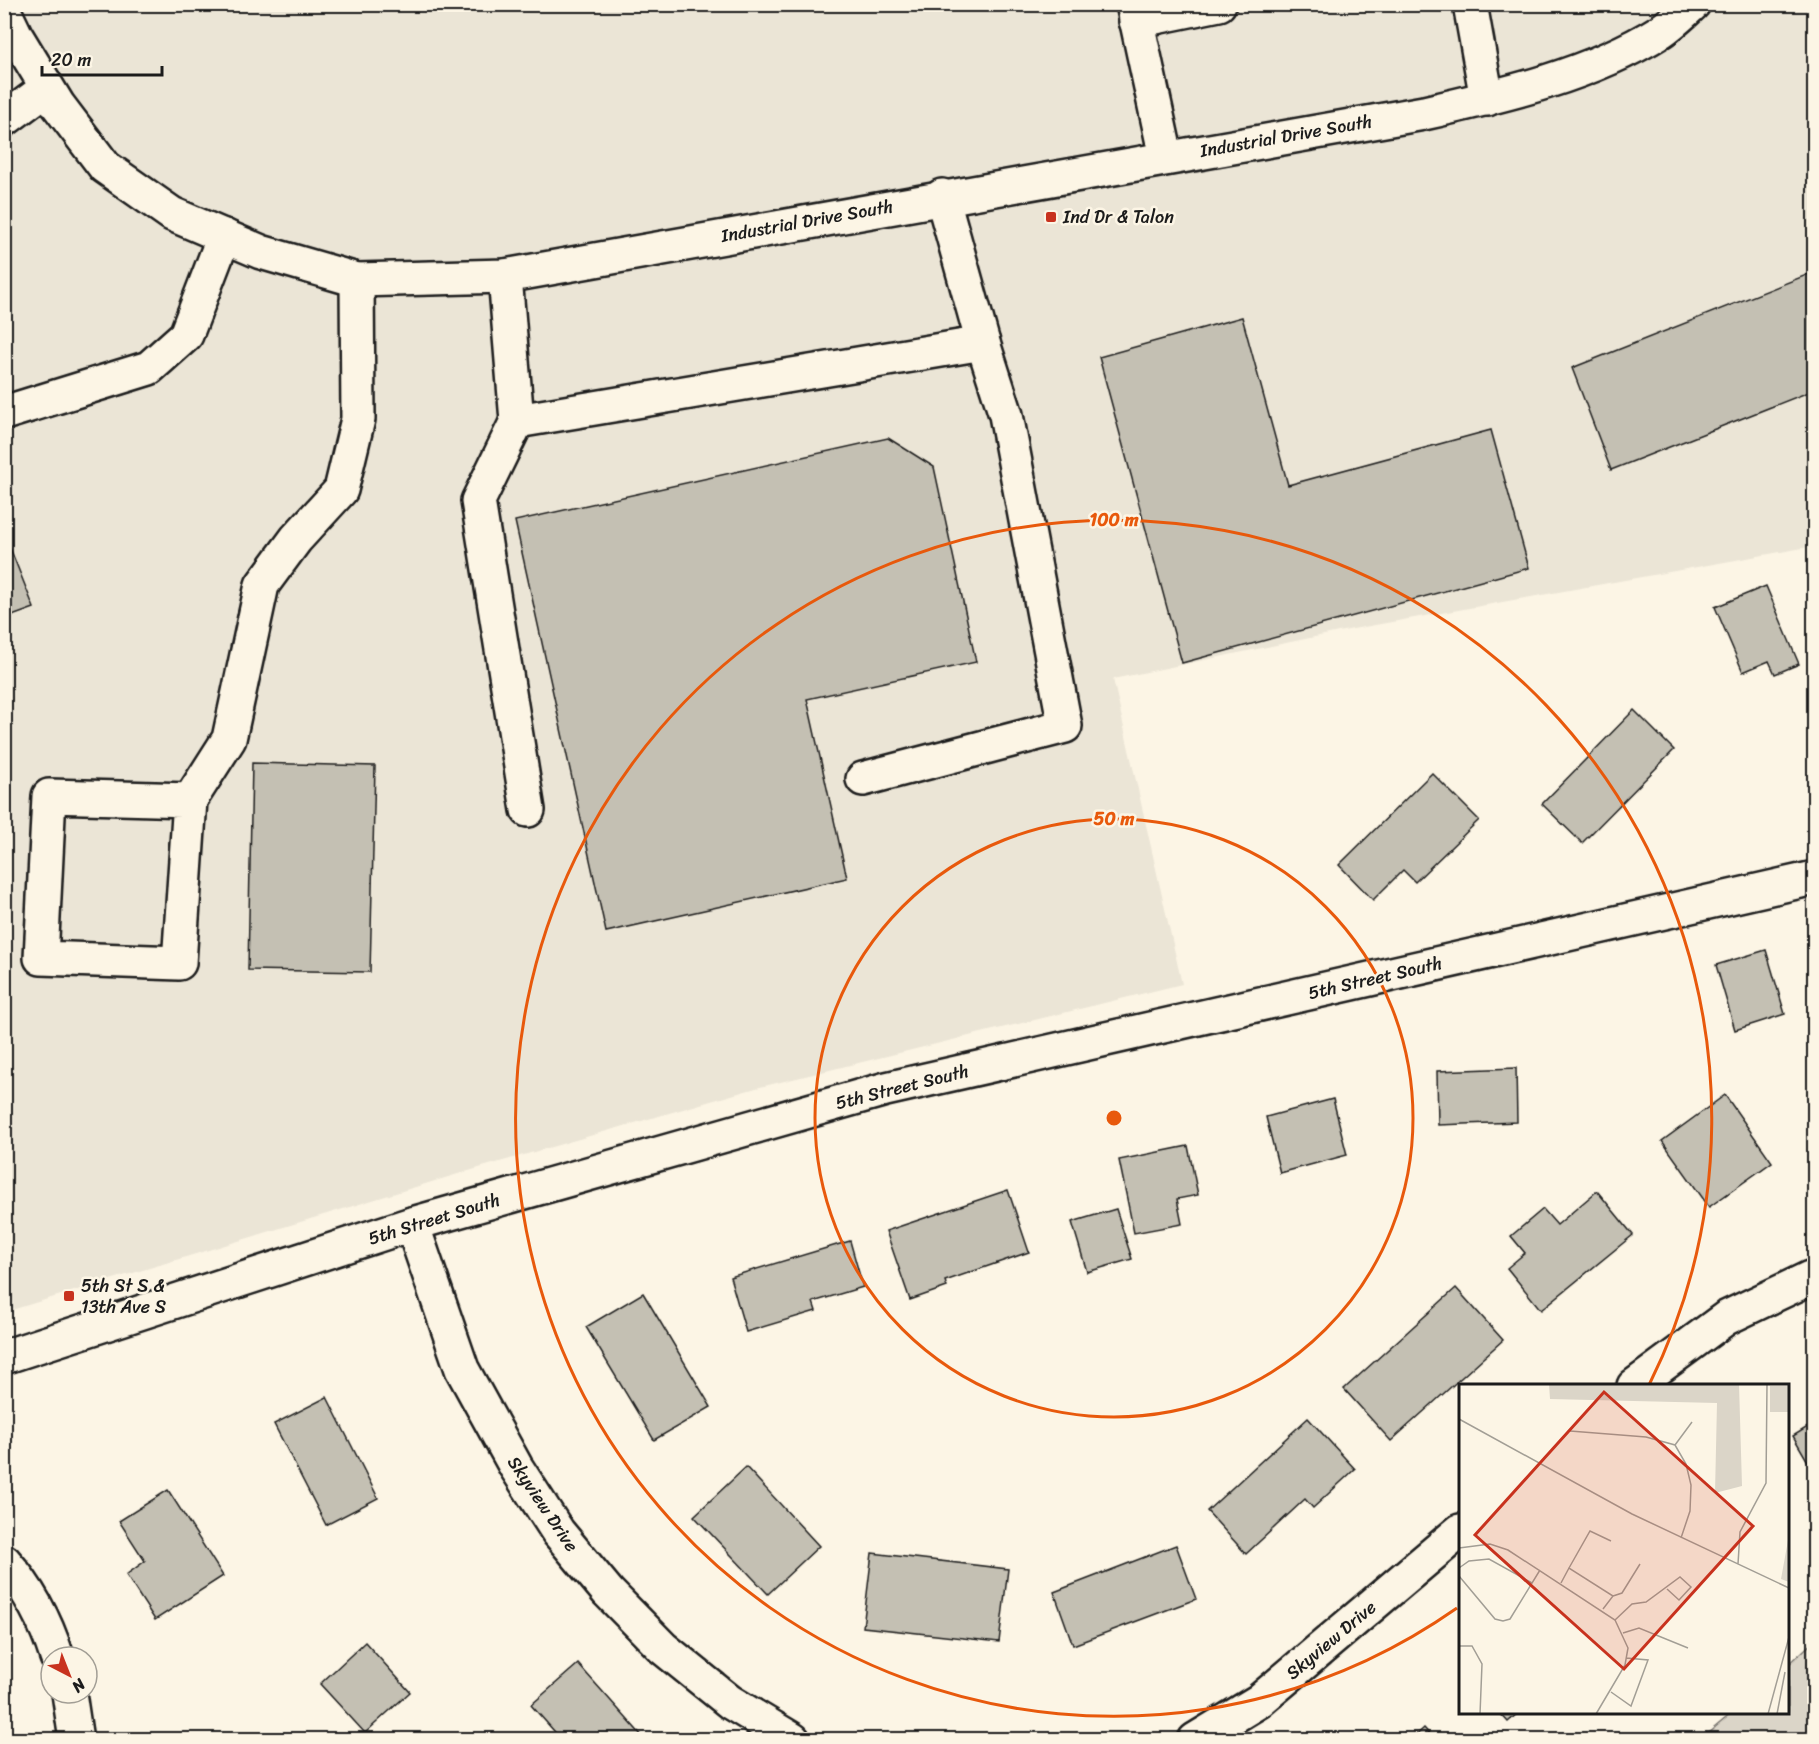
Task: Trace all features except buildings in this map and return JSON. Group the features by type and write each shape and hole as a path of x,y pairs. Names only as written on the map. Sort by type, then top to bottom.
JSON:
{"street":[{"path":"1166,157 1135,13 1219,4"},
{"path":"1470,4 1487,99"},
{"name":"Industrial Drive South","path":"4,11 47,88 105,167 172,214 261,252 357,280 505,276 942,196 1424,113 1487,99 1604,60 1662,30 1694,4"},
{"path":"4,120 47,88"},
{"path":"863,779 1065,726 1006,415 983,343 942,196"},
{"path":"4,413 149,368 186,335 224,236"},
{"path":"505,276 517,421 478,501 528,810"},
{"path":"190,800 49,795 41,958 179,963 190,800 229,739 262,585 296,539 341,490 358,419 357,280"},
{"path":"517,421 983,343"},
{"name":"5th Street South","path":"4,1357 411,1224 886,1089 1815,878"},
{"name":"Skyview Drive","path":"411,1224 462,1369 516,1467 558,1532 608,1592 663,1648 730,1702 793,1740"},
{"path":"1637,1384 1726,1318 1810,1278"},
{"name":"Skyview Drive","path":"1195,1740 1259,1701 1459,1533"},
{"path":"4,1561 19,1578 48,1629 53,1645"},
{"path":"71,1705 76,1740"}],"shaded area":[{"path":"5,5 1814,5 1814,546 1353,629 1113,679 1182,984 756,1088 458,1174 5,1312"},
{"path":"1814,1641 1814,1739 1701,1739 1731,1714 1789,1714 1789,1664"}],"place":[{"name":"Ind Dr & Talon","path":"1051,217"},
{"name":"5th St S & 13th Ave S","path":"69,1296"}]}
